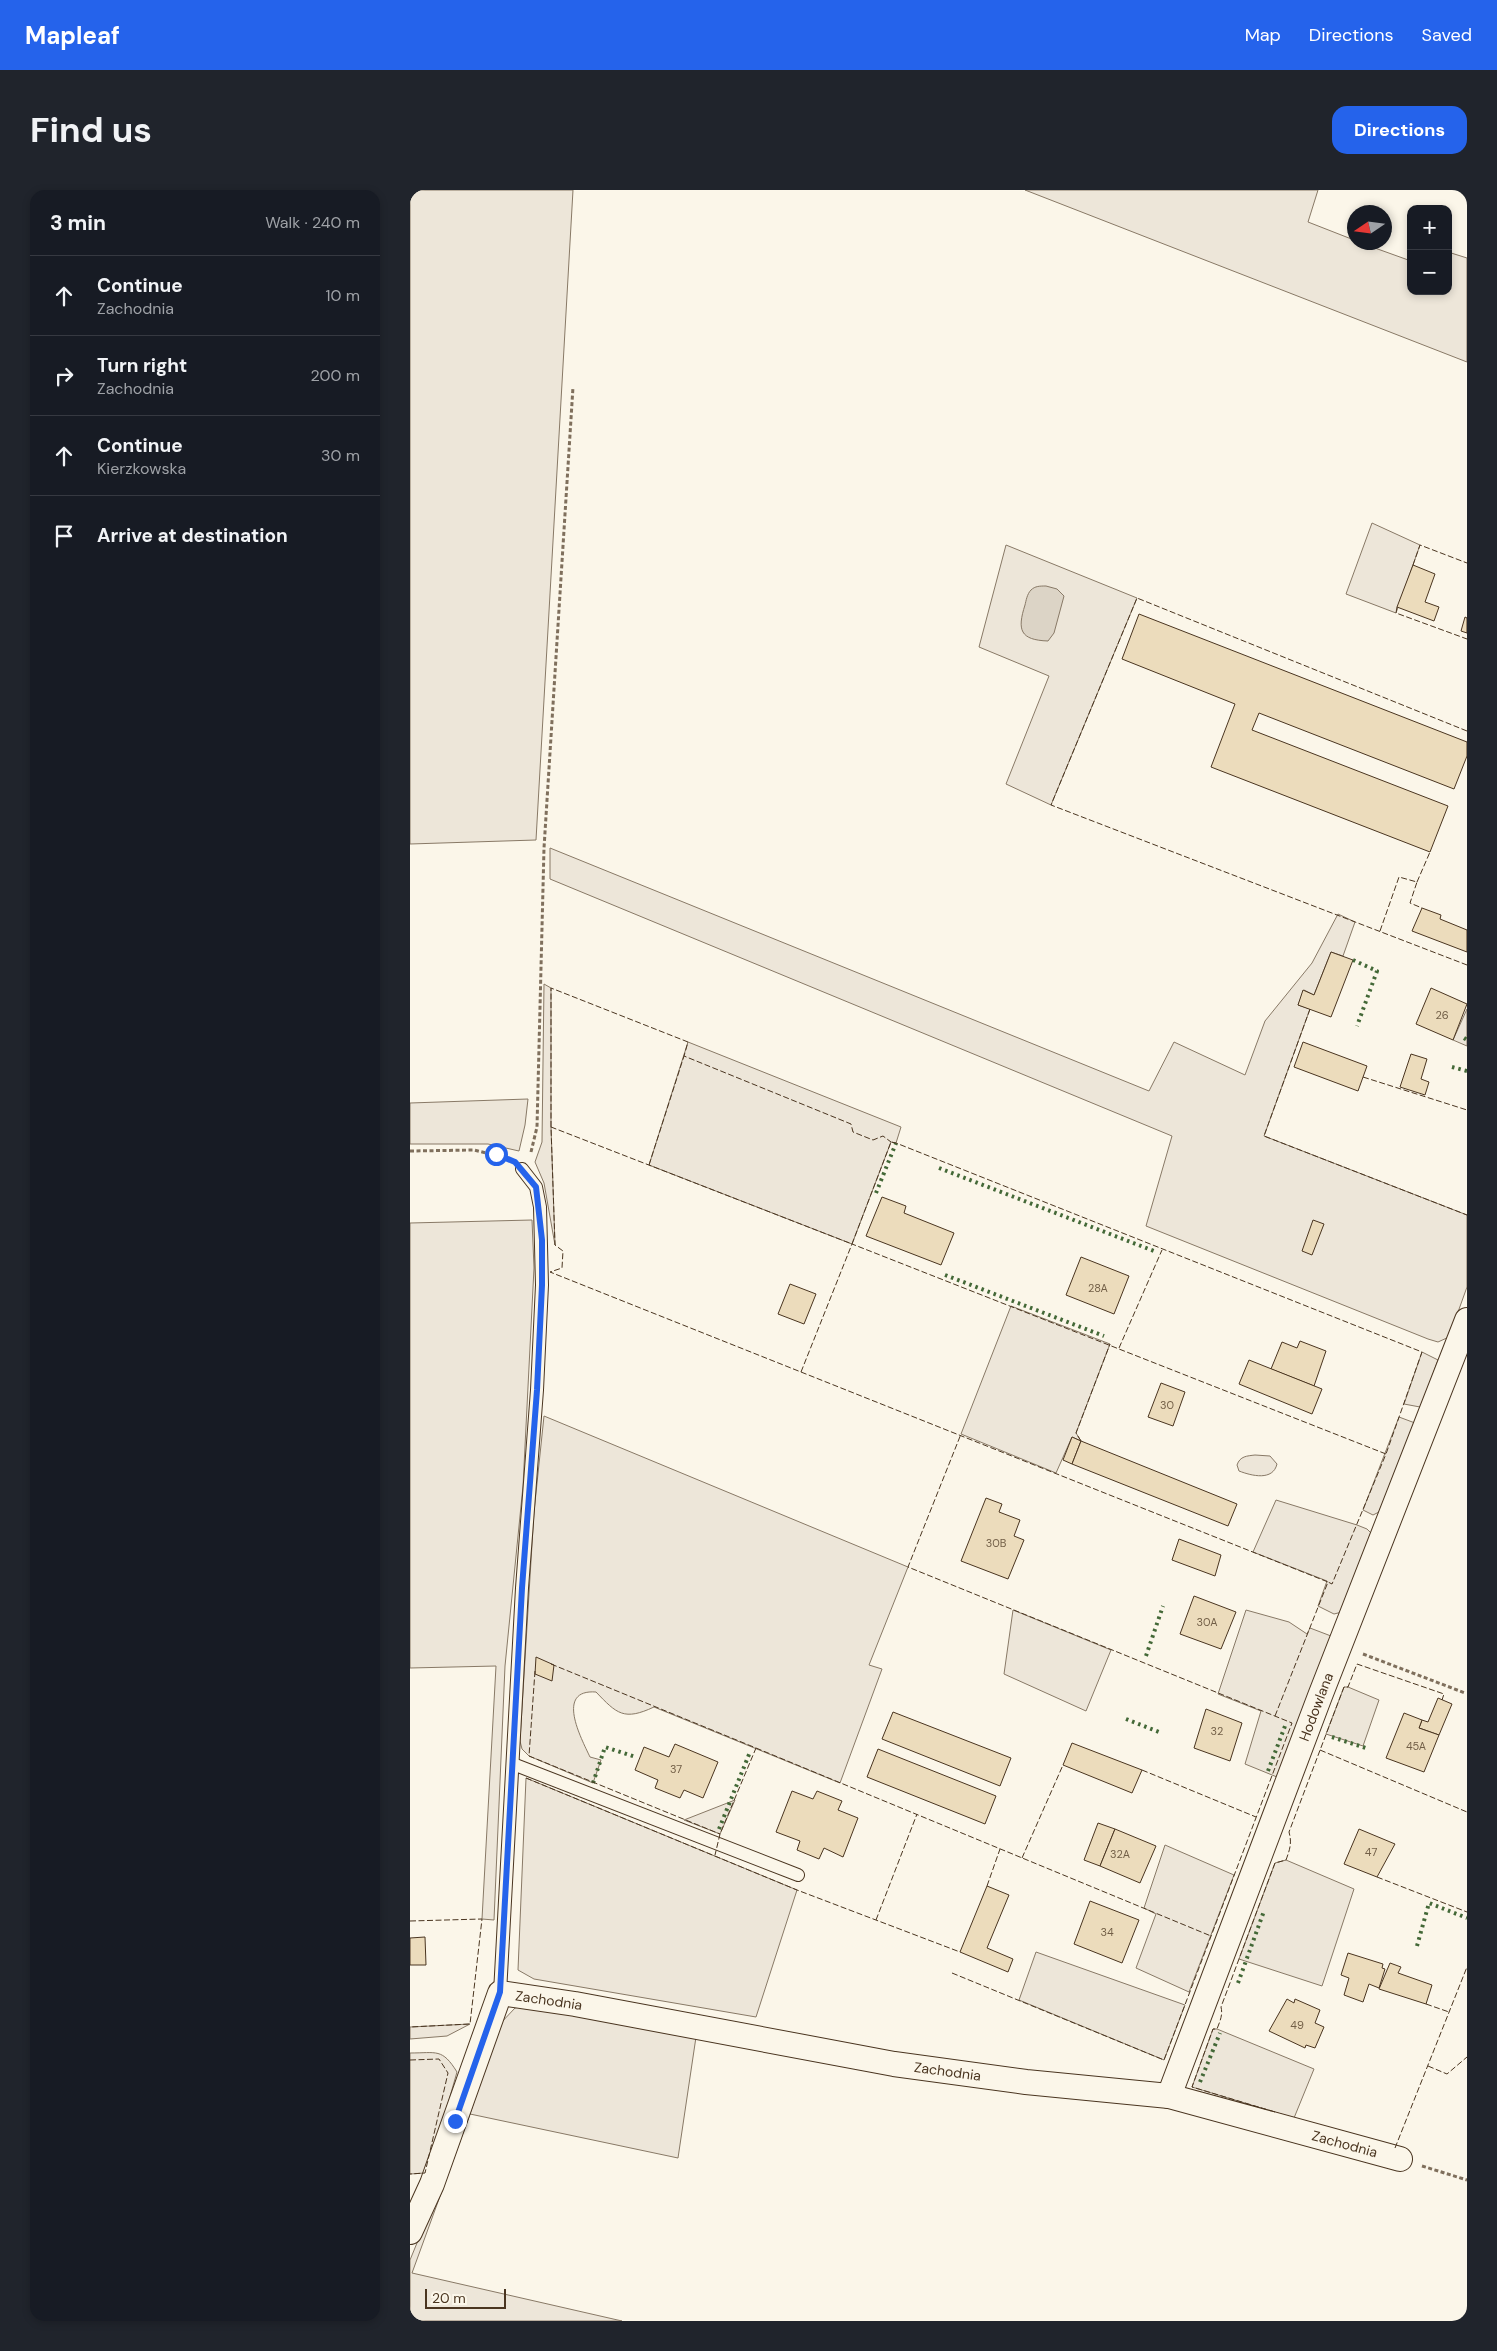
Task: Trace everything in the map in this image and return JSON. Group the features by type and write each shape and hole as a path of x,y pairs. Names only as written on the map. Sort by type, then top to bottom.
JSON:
{"street":[{"name":"Hodowlana","path":"1169,2096 1340,1645 1467,1320"},
{"name":"Zachodnia","path":"500,1992 575,2004 894,2064 1026,2082 1169,2096 1400,2159"},
{"path":"410,2232 432,2184 500,1992"}],"lane":[{"name":"Zachodnia","path":"500,1992 522,1588 537,1390 542,1285 540,1207 536,1187 522,1169"},
{"path":"513,1764 798,1875"}],"path":[{"path":"410,1151 474,1150 496,1154 515,1162 522,1169 534,1143 537,1127 544,848 573,387"},
{"path":"1340,1645 1465,1694"},
{"path":"1400,2159 1467,2180"}],"shaded area":[{"path":"410,190 573,190 536,840 410,844"},
{"path":"1025,190 1318,190 1308,222 1347,237 1347,250 1380,250 1407,260 1407,295 1452,295 1452,253 1467,258 1467,362"},
{"path":"1372,523 1420,545 1396,613 1346,594"},
{"path":"1006,545 1137,598 1051,805 1006,784 1049,676 979,647"},
{"path":"1046,586 1057,589 1064,596 1054,633 1048,641 1026,636 1021,627 1029,593 1034,588"},
{"path":"550,848 1149,1091 1174,1042 1245,1075 1265,1021 1312,963 1338,914 1355,922 1343,956 1331,952 1314,995 1304,990 1298,1005 1310,1009 1264,1136 1467,1215 1467,1287 1449,1337 1438,1342 1428,1339 1146,1226 1172,1136 550,879"},
{"path":"544,984 551,988 551,1127 555,1245 544,1183 535,1162 542,1142"},
{"path":"1467,1009 1467,1046 1453,1040"},
{"path":"688,1042 901,1127 896,1143 891,1142 852,1244 649,1165"},
{"path":"528,1099 519,1151 488,1144 410,1144 410,1103"},
{"path":"532,1220 534,1268 523,1486 505,1666 494,1920 482,1919 496,1666 410,1668 410,1223"},
{"path":"1011,1306 1110,1344 1076,1433 1081,1441 1072,1437 1056,1473 961,1434"},
{"path":"1422,1352 1438,1360 1420,1407 1404,1404"},
{"path":"544,1416 908,1567 869,1665 882,1669 840,1783 654,1707 635,1714 622,1713 610,1706 596,1692 584,1693 577,1698 574,1706 577,1727 590,1757 601,1760 593,1783 529,1756 522,1749 520,1741 534,1512"},
{"path":"1399,1417 1415,1423 1379,1512 1373,1515 1363,1510"},
{"path":"1255,1455 1270,1456 1277,1464 1275,1469 1267,1475 1261,1476 1239,1471 1237,1465 1240,1460 1244,1457"},
{"path":"1276,1500 1357,1525 1371,1533 1342,1612 1334,1614 1318,1606 1327,1581 1253,1552"},
{"path":"1013,1610 1111,1650 1086,1711 1004,1674"},
{"path":"1246,1610 1289,1622 1307,1634 1310,1628 1331,1636 1277,1777 1245,1764 1261,1711 1218,1694"},
{"path":"1344,1687 1379,1700 1363,1746 1326,1734"},
{"path":"526,1778 797,1890 756,2017 534,1979 518,1970"},
{"path":"735,1800 720,1834 684,1820"},
{"path":"1165,1845 1234,1875 1189,1992 1136,1968 1156,1914 1144,1908"},
{"path":"1286,1860 1354,1889 1322,1986 1239,1959 1275,1863"},
{"path":"1036,1952 1185,2005 1164,2060 1019,2000"},
{"path":"531,2004 696,2037 678,2158 470,2114 499,2025 515,2008"},
{"path":"470,2024 447,2036 410,2039 410,2027"},
{"path":"1213,2029 1314,2069 1294,2118 1192,2087"},
{"path":"410,2053 443,2055 457,2072 441,2128 425,2173 410,2174"},
{"path":"470,2114 412,2273 622,2321 410,2321 410,2260"}],"building":[{"path":"1413,565 1435,574 1425,602 1439,607 1434,621 1397,607"},
{"path":"1139,614 1467,742 1467,756 1454,789 1259,713 1252,730 1448,806 1430,852 1211,767 1235,704 1122,659"},
{"path":"1465,617 1467,618 1467,633 1461,631"},
{"path":"1422,908 1441,915 1440,919 1467,930 1467,952 1412,931"},
{"path":"1331,952 1353,960 1331,1017 1298,1005 1303,990 1314,995"},
{"path":"1431,988 1467,1004 1453,1040 1416,1024"},
{"path":"1303,1042 1367,1066 1358,1091 1294,1067"},
{"path":"1411,1054 1427,1059 1421,1079 1429,1082 1425,1095 1400,1087"},
{"path":"882,1197 906,1206 904,1213 954,1233 941,1265 866,1236"},
{"path":"1313,1220 1324,1224 1312,1255 1302,1251"},
{"path":"1081,1257 1129,1276 1114,1314 1066,1295"},
{"path":"790,1284 816,1294 804,1324 778,1314"},
{"path":"1300,1341 1326,1351 1314,1386 1271,1369 1282,1342 1297,1348"},
{"path":"1249,1360 1322,1389 1312,1414 1239,1384"},
{"path":"1161,1383 1185,1392 1173,1426 1148,1417"},
{"path":"1072,1437 1081,1441 1072,1464 1063,1460"},
{"path":"1081,1441 1237,1504 1228,1526 1072,1464"},
{"path":"986,1498 1002,1504 999,1512 1020,1520 1014,1536 1024,1540 1008,1579 961,1561"},
{"path":"1179,1539 1221,1555 1215,1576 1172,1560"},
{"path":"1194,1596 1236,1612 1221,1649 1180,1634"},
{"path":"536,1657 554,1665 552,1681 535,1674"},
{"path":"1438,1698 1452,1704 1439,1735 1419,1728 1422,1720 1428,1722"},
{"path":"1206,1709 1242,1723 1230,1761 1194,1748"},
{"path":"893,1712 1011,1758 1000,1786 882,1739"},
{"path":"1404,1713 1422,1720 1419,1728 1439,1735 1424,1772 1386,1758"},
{"path":"1072,1743 1142,1770 1132,1793 1063,1765"},
{"path":"675,1744 718,1762 703,1798 684,1790 680,1798 655,1788 658,1780 635,1770 644,1747 669,1757"},
{"path":"878,1749 996,1796 985,1824 867,1777"},
{"path":"792,1791 813,1799 817,1791 842,1801 838,1810 858,1818 843,1857 824,1848 819,1859 797,1850 800,1841 776,1832"},
{"path":"1098,1823 1115,1829 1100,1866 1084,1860"},
{"path":"1115,1829 1156,1846 1140,1883 1100,1866"},
{"path":"1359,1829 1395,1844 1377,1877 1344,1864"},
{"path":"987,1886 1009,1895 987,1948 1013,1959 1008,1972 960,1952"},
{"path":"1090,1901 1139,1920 1122,1963 1074,1944"},
{"path":"425,1937 426,1965 410,1965 410,1938"},
{"path":"1348,1953 1383,1964 1382,1968 1385,1969 1379,1988 1369,1984 1363,2002 1344,1995 1349,1978 1341,1975"},
{"path":"1390,1963 1401,1967 1398,1973 1432,1985 1426,2004 1379,1989"},
{"path":"1287,1999 1294,2003 1295,1999 1320,2010 1315,2023 1324,2027 1315,2048 1306,2045 1305,2048 1269,2031"}],"hedge":[{"path":"1353,960 1377,971 1357,1026"},
{"path":"1452,1067 1467,1071"},
{"path":"876,1193 896,1143"},
{"path":"939,1168 1154,1251"},
{"path":"945,1275 1104,1336"},
{"path":"1146,1656 1163,1606"},
{"path":"1126,1719 1159,1732"},
{"path":"1268,1771 1285,1726"},
{"path":"1332,1737 1369,1749"},
{"path":"593,1783 605,1747 636,1757"},
{"path":"719,1829 750,1752"},
{"path":"1417,1946 1429,1903 1467,1918"},
{"path":"1238,1983 1264,1911"},
{"path":"1200,2082 1220,2033"}],"fence":[{"path":"1413,565 1420,545 1467,563"},
{"path":"1467,731 1137,598 1051,805 1467,965"},
{"path":"1397,607 1396,613 1467,639"},
{"path":"1417,882 1430,852"},
{"path":"1380,931 1399,877 1417,882 1410,903 1422,908"},
{"path":"551,1127 551,988 688,1042 684,1056 851,1124 853,1132 873,1140 883,1136 891,1142"},
{"path":"1310,1009 1264,1136 1467,1215"},
{"path":"649,1165 684,1056"},
{"path":"1363,1077 1467,1110"},
{"path":"1275,1716 1328,1582 550,1272 562,1268 563,1251 555,1245 551,1127 852,1244 891,1142 896,1143 1422,1352 1386,1454"},
{"path":"801,1372 852,1244 1386,1454 1332,1584 1328,1582"},
{"path":"1119,1348 1162,1250"},
{"path":"1081,1441 1076,1433 1110,1344"},
{"path":"952,1973 1164,2060 1292,1723 908,1567 961,1434"},
{"path":"551,1664 756,1748 720,1834 715,1855"},
{"path":"1275,2112 1192,2087 1213,2029 1217,2029 1222,2010 1221,2007 1275,1863 1286,1860 1290,1846 1289,1832 1344,1687 1348,1687 1357,1664 1444,1694 1442,1700"},
{"path":"535,1671 529,1756 720,1834"},
{"path":"756,1748 1211,1936"},
{"path":"1320,1750 1467,1812"},
{"path":"1022,1858 1063,1765"},
{"path":"1142,1770 1256,1817"},
{"path":"526,1778 797,1890 960,1952"},
{"path":"876,1920 917,1814"},
{"path":"987,1886 1000,1849"},
{"path":"1377,1877 1467,1912"},
{"path":"410,1921 482,1919 470,2024 410,2027"},
{"path":"1395,2148 1467,1967"},
{"path":"1426,2004 1449,2012"},
{"path":"1428,2066 1447,2074 1467,2057"},
{"path":"410,2060 439,2059 448,2073 425,2173 410,2174"}],"route":[{"path":"455,2121 500,1992 522,1588 537,1390 542,1285 540,1207 536,1187 515,1162 496,1154"}]}
